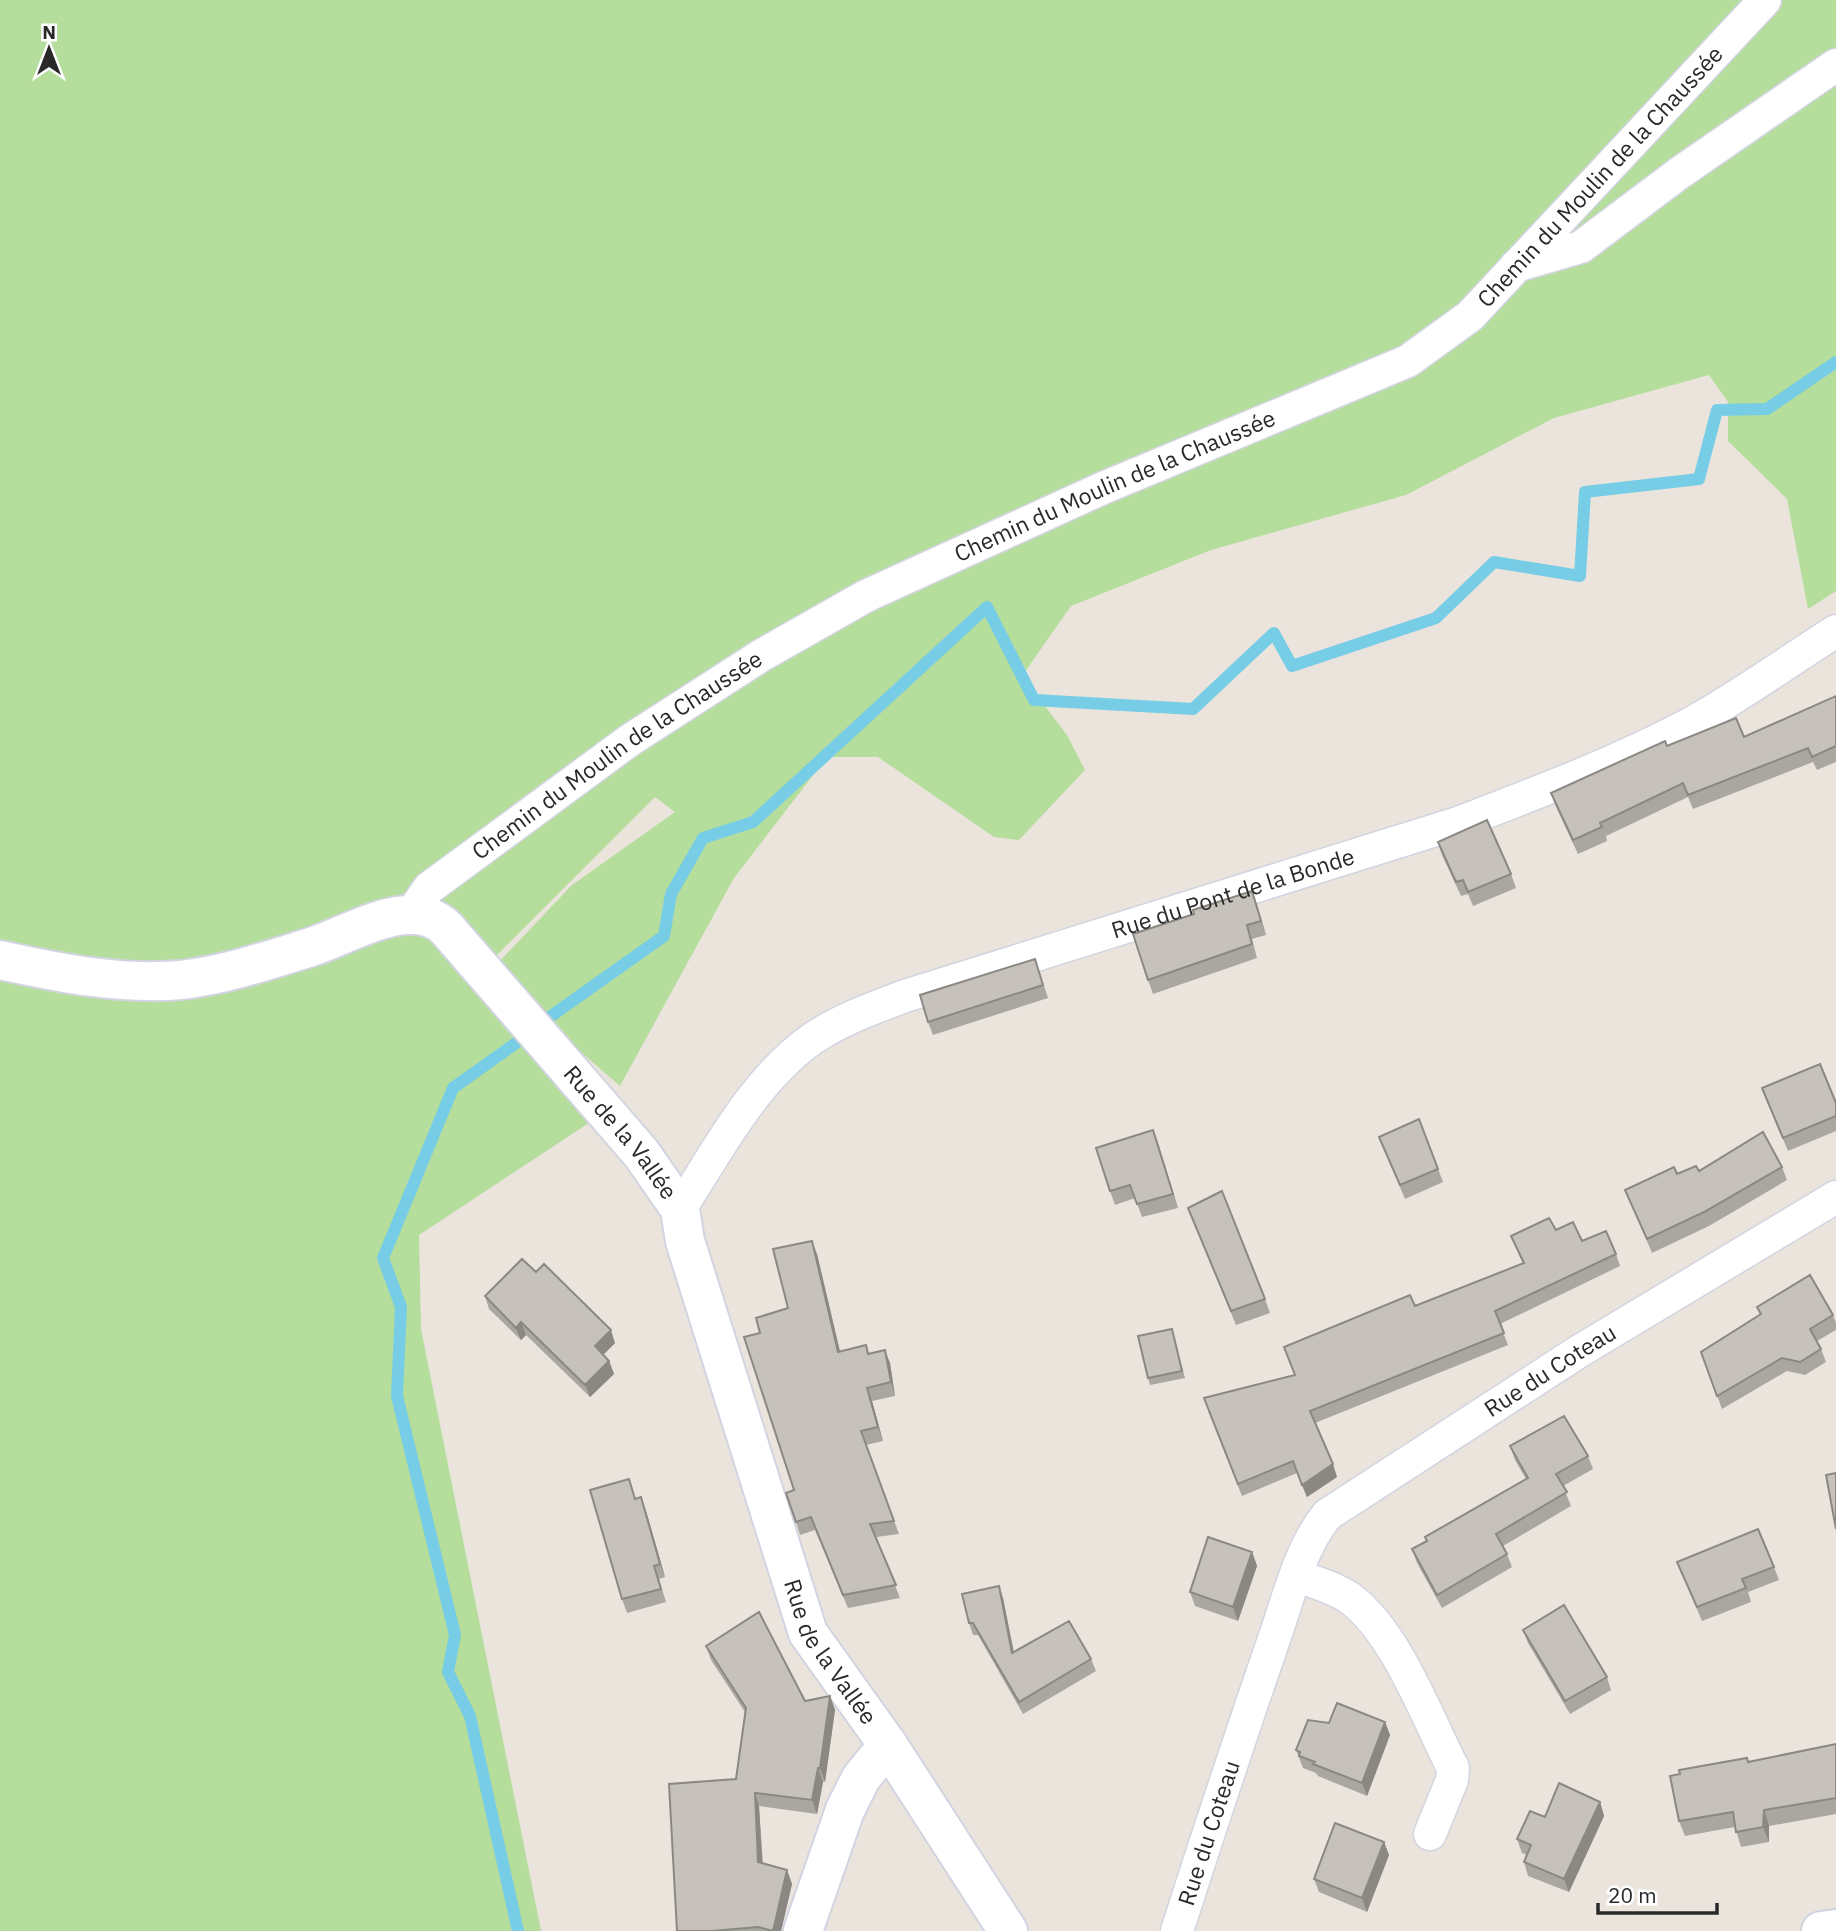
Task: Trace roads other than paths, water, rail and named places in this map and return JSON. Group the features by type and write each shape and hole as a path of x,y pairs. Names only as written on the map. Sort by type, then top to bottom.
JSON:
{"street":[{"name":"Chemin du Moulin de la Chaussée","path":"411,914 429,888 607,756 762,655 866,596 1103,488 1408,361 1470,316 1765,0"},
{"path":"1515,266 1581,247 1678,174 1836,65"},
{"name":"Rue du Pont de la Bonde","path":"680,1209 745,1108 783,1065 812,1039 855,1016 905,996 1458,823 1511,803 1602,766 1689,724 1836,631"},
{"path":"0,960 93,978 180,980 242,968 411,914"},
{"name":"Rue de la Vallée","path":"411,914 427,915 439,921 641,1153 680,1209 685,1241 808,1633 888,1745 1008,1931"},
{"name":"Rue du Coteau","path":"1177,1931 1230,1765 1297,1576 1318,1526 1339,1504 1578,1352 1836,1197"},
{"path":"1297,1576 1350,1598 1372,1618 1389,1641 1453,1768 1452,1780 1430,1834"},
{"path":"803,1931 845,1810 860,1778 888,1745"},
{"path":"1821,1931 1836,1929"}],"waterway":[{"path":"547,1019 664,936 671,894 703,838 753,822 987,607 1034,700 1193,709 1274,633 1292,666 1436,618 1494,562 1580,576 1585,492 1699,479 1717,410 1767,409 1836,362"},
{"path":"516,1043 453,1088 383,1258 401,1307 397,1396 455,1635 448,1672 470,1716 518,1931"}]}
